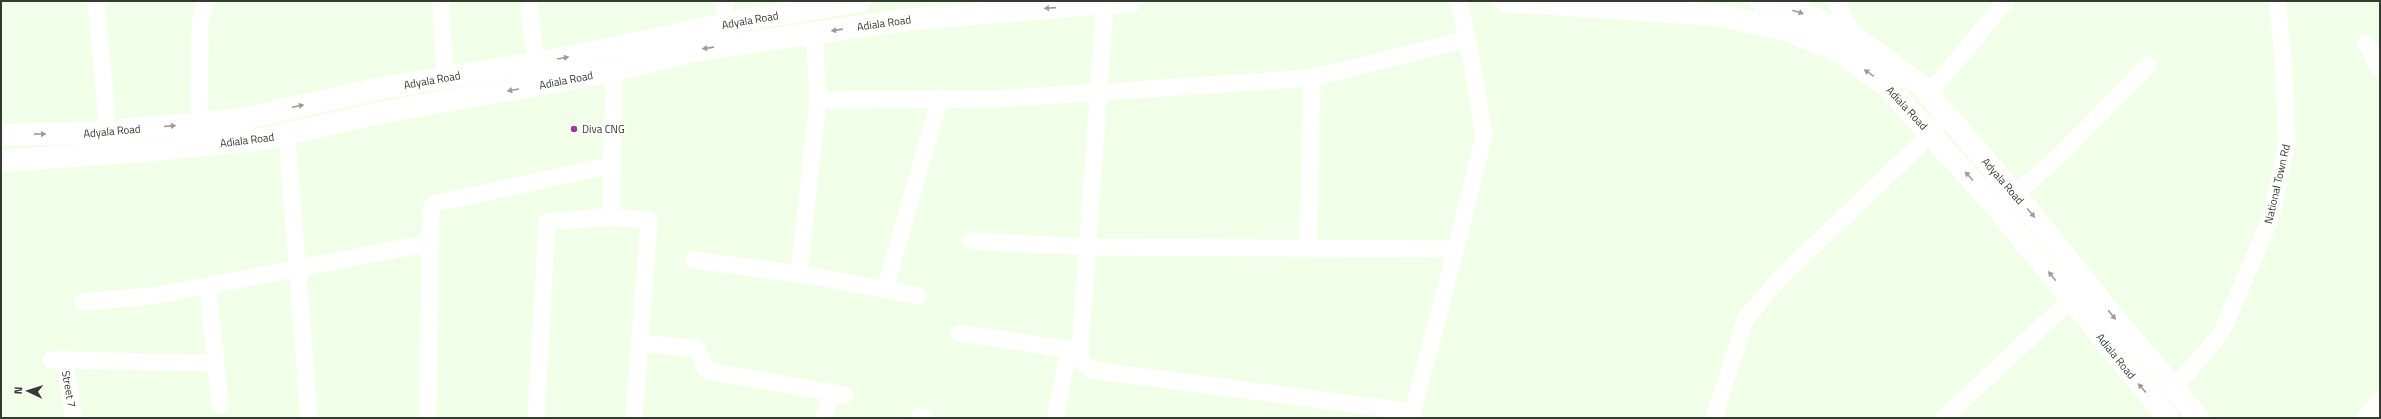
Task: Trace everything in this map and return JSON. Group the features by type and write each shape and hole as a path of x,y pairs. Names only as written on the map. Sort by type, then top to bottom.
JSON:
{"main road":[{"name":"Adyala Road","path":"1,135 108,131 237,120 377,89 535,63 726,24 860,1"},
{"name":"Adiala Road","path":"1,161 144,151 287,135 385,112 614,71 697,50 914,19 1131,1"},
{"name":"Adiala Road","path":"1505,1 1718,15 1786,30 1840,52 1887,86 1931,134 1998,209 2071,301 2168,418"},
{"name":"Adyala Road","path":"1761,1 1803,13 1853,36 1921,85 2015,195 2200,418"}],"street":[{"path":"96,1 108,131"},
{"path":"199,123 200,24 205,1"},
{"path":"440,1 445,78"},
{"path":"529,1 535,63"},
{"path":"724,1 726,24"},
{"path":"1075,350 1083,363 1092,370 1413,415 1484,135 1468,39 1459,1"},
{"path":"1836,1 1853,36"},
{"path":"1929,94 2006,1"},
{"name":"National Town Rd","path":"2174,388 2221,334 2271,217 2287,142 2283,55 2277,1"},
{"path":"1055,418 1075,350 1089,247 1098,91 1105,3"},
{"path":"799,273 818,100 814,33"},
{"path":"818,100 940,98 997,99 1098,91 1312,78 1468,39"},
{"path":"2366,43 2380,70"},
{"path":"2015,195 2062,153 2148,65"},
{"path":"611,217 614,71"},
{"path":"1308,248 1312,78"},
{"path":"885,289 940,98"},
{"path":"1714,418 1746,318 1780,278 1931,134 1946,114"},
{"path":"287,135 309,418"},
{"path":"428,411 430,243 431,209 433,204 612,165"},
{"path":"536,418 547,222 611,217 649,220 634,418"},
{"path":"971,241 1089,247 1456,249"},
{"path":"83,302 153,296 430,243"},
{"path":"694,260 799,273 918,296"},
{"path":"1944,418 2071,301 2087,283"},
{"path":"208,286 220,405"},
{"path":"959,334 1075,350"},
{"path":"640,343 696,349 700,352 703,366 708,371 839,394 824,418"},
{"name":"Street 7","path":"74,418 58,360 216,363"},
{"path":"2365,418 2380,399"}],"place":[{"name":"Diva CNG","path":"574,129"}]}
